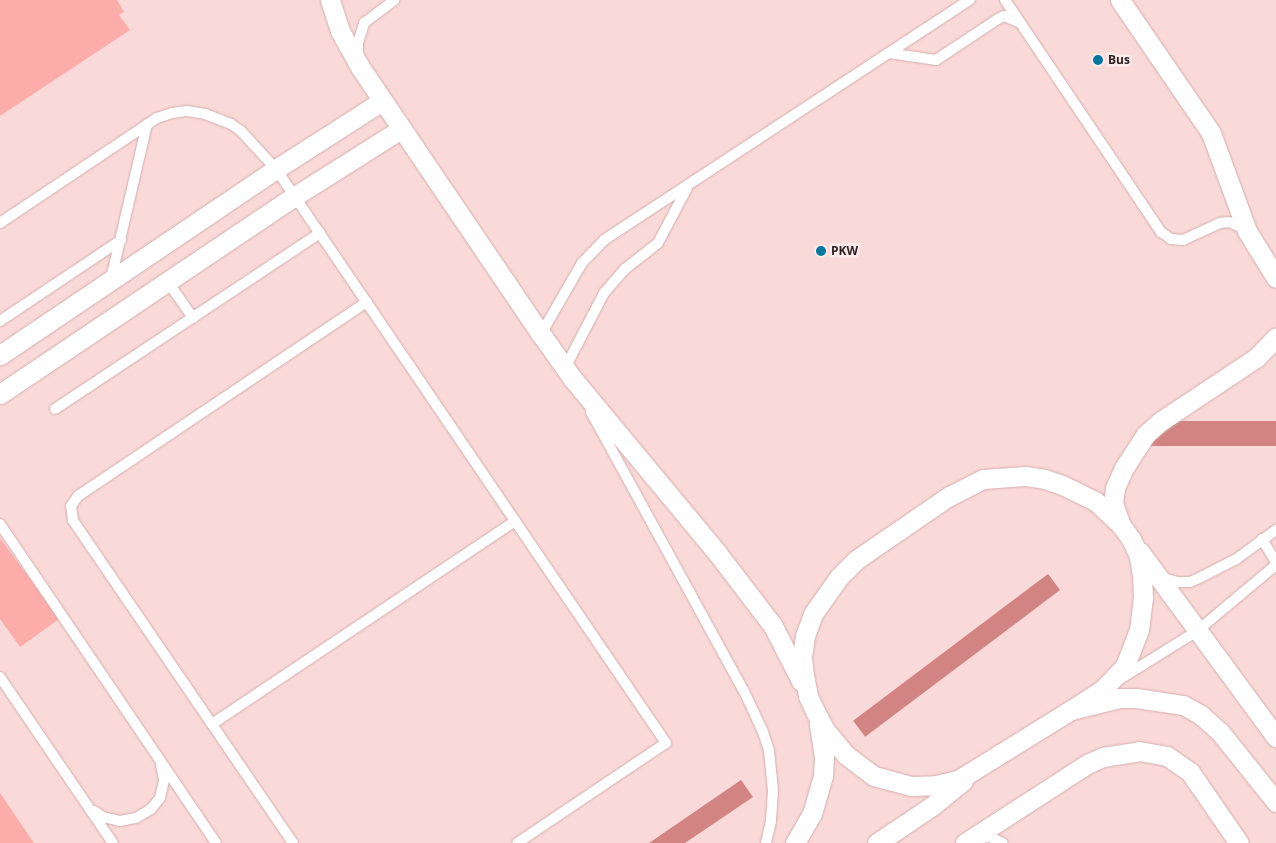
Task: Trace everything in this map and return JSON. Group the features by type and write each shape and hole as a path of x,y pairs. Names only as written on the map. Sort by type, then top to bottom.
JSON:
{"street":[{"path":"330,0 340,31 360,67 400,129 568,373 714,550 773,626 825,730 846,755 874,776 912,786 936,785 958,780 1102,690 1125,666 1138,630 1143,597 1142,576 1138,556 1115,512 1115,488 1124,468 1146,434 1161,421 1256,358 1276,338"},
{"path":"1120,0 1211,133 1247,231 1276,278"},
{"path":"0,355 276,169 382,101"},
{"path":"0,394 294,196 400,129"},
{"path":"808,696 802,656 805,636 813,614 825,593 856,560 949,496 983,479 1025,476 1046,479 1095,501 1126,532 1276,737"},
{"path":"1071,710 1120,698 1156,700 1183,705 1201,715 1220,732 1276,802"},
{"path":"794,843 812,814 823,776 823,739 816,714"},
{"path":"966,842 1087,764 1103,757 1139,751 1167,756 1190,772 1239,843"},
{"path":"877,843 932,806 980,768"}],"lane":[{"path":"360,67 358,43 364,23 394,0"},
{"path":"541,334 590,251 620,229 970,0"},
{"path":"1005,0 1161,232 1171,239 1183,240 1220,223 1238,225 1247,231"},
{"path":"889,53 936,60 1004,16 1020,23"},
{"path":"0,223 147,124 172,112 187,111 218,117 241,131 276,169 666,743 517,843"},
{"path":"110,280 147,124"},
{"path":"688,186 658,243 625,269 604,293 568,373 744,691 762,732 769,750 773,791 771,821 766,843"},
{"path":"55,409 320,233"},
{"path":"0,321 120,240"},
{"path":"168,282 193,318"},
{"path":"293,843 73,520 71,506 78,496 366,302"},
{"path":"212,724 515,521"},
{"path":"0,524 216,843"},
{"path":"1157,575 1168,580 1190,582 1235,560 1276,530"},
{"path":"1102,690 1197,631 1276,564 1262,539"},
{"path":"0,676 112,843"},
{"path":"88,807 103,817 120,821 136,818 151,809 160,798 164,780 161,762"},
{"path":"966,842 990,837 1003,843"}],"shaded area":[{"path":"1149,421 1276,421 1276,446 1149,446"},
{"path":"1048,574 1060,590 865,737 853,721"},
{"path":"741,780 753,797 685,843 649,843"}],"building":[{"path":"0,0 117,0 124,12 119,15 130,30 0,116"},
{"path":"0,538 59,619 20,647 0,619"},
{"path":"0,793 34,843 0,843"}],"place":[{"name":"Bus","path":"1098,60"},
{"name":"PKW","path":"821,251"}]}
